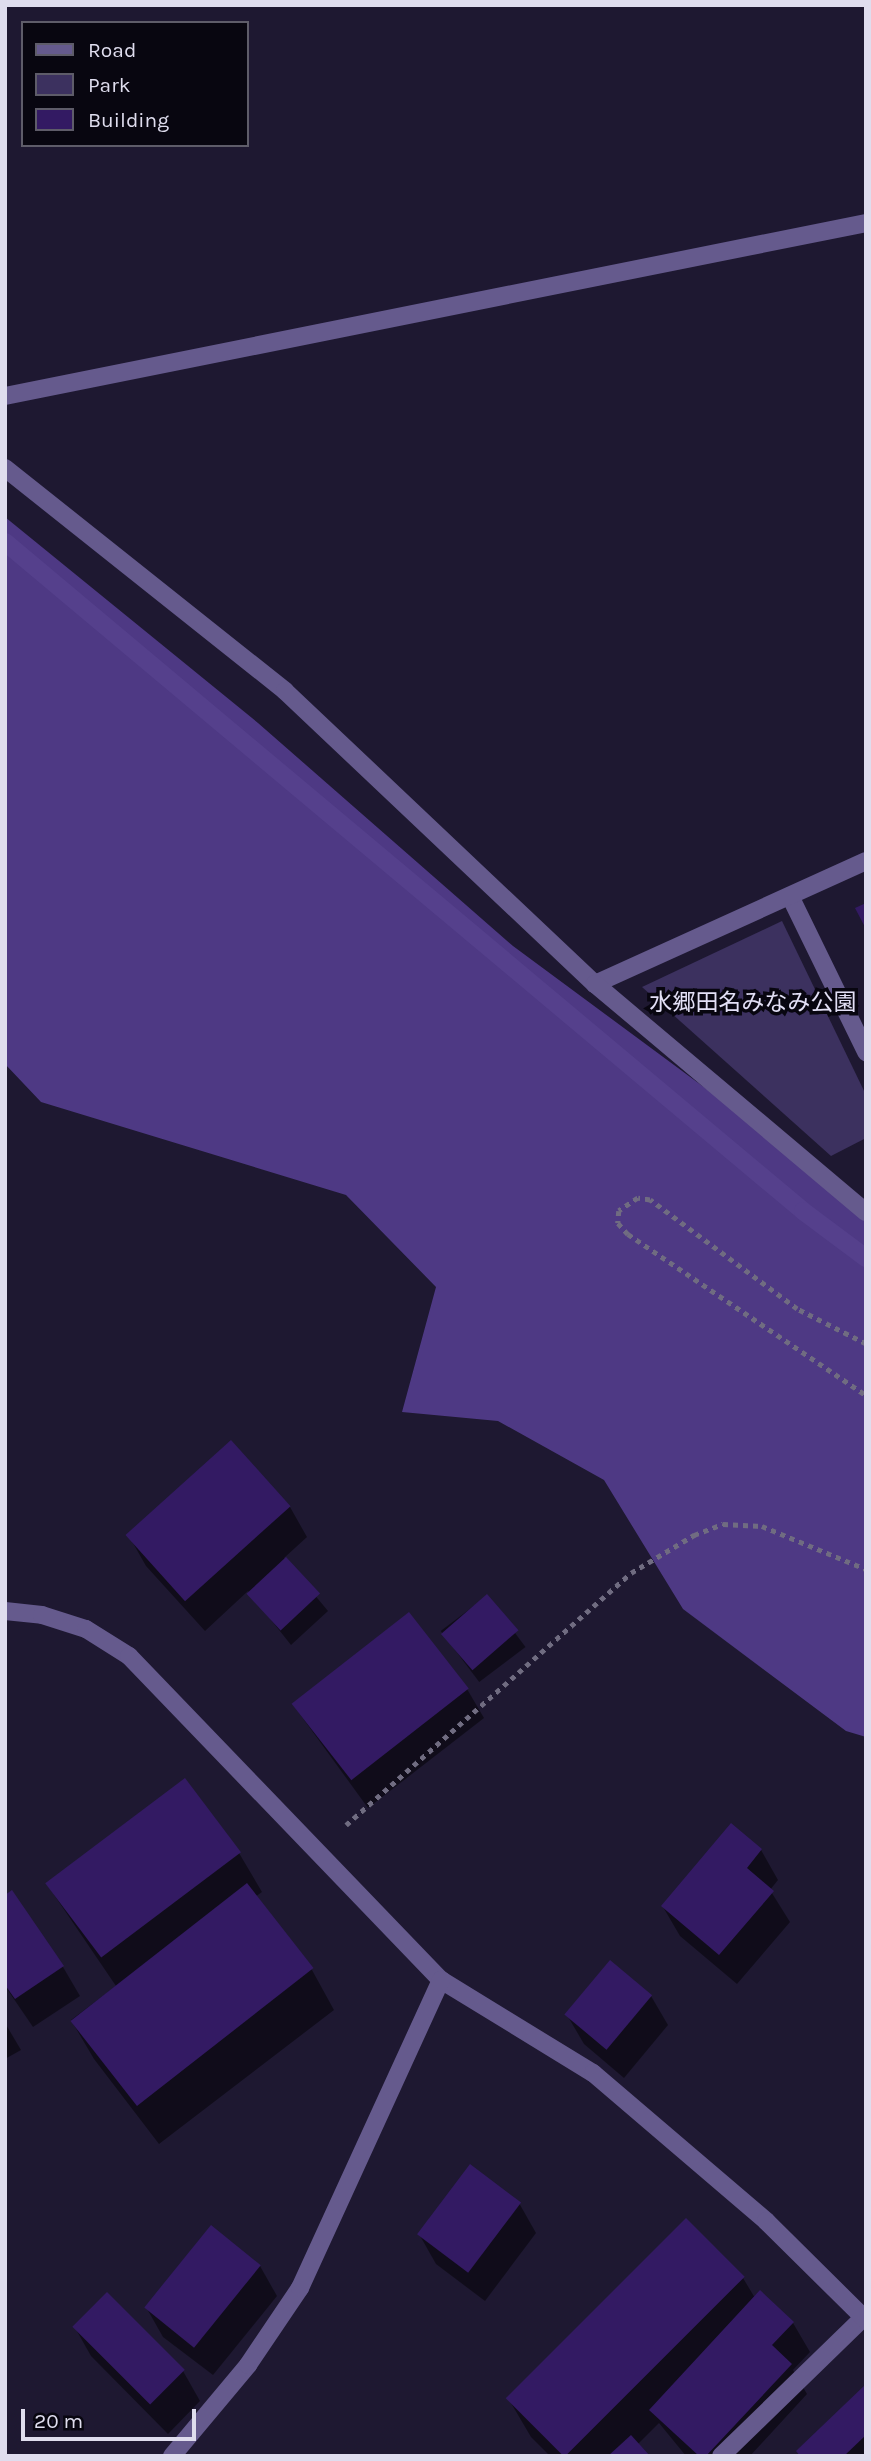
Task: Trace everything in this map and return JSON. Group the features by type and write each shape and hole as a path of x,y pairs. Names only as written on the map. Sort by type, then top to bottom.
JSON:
{"street":[{"path":"5,396 866,223"},
{"path":"5,468 285,691 594,984 866,1212"},
{"path":"594,984 866,862"},
{"path":"790,896 866,1052"},
{"path":"5,1611 42,1615 86,1629 129,1657 314,1853 441,1980 593,2073 766,2221 865,2319 721,2456"},
{"path":"172,2456 247,2365 300,2288 441,1980"}],"path":[{"path":"866,1344 797,1309 650,1200 638,1198 619,1211 618,1223 628,1234 866,1395"},
{"path":"314,1853 631,1573 694,1535 723,1524 762,1526 866,1569"}],"green space":[{"name":"水郷田名みなみ公園","path":"782,921 866,1095 866,1138 831,1156 642,987"}],"shaded area":[{"path":"5,517 258,723 513,946 866,1207 866,1737 846,1731 683,1609 604,1480 498,1421 402,1412 436,1287 346,1195 41,1102 5,1064"}],"building":[{"path":"866,903 866,929 855,908"},
{"path":"231,1440 291,1506 185,1601 125,1535"},
{"path":"286,1557 320,1594 281,1630 247,1594"},
{"path":"487,1594 518,1630 472,1670 441,1634"},
{"path":"409,1612 469,1688 351,1780 292,1704"},
{"path":"185,1778 241,1852 101,1958 45,1883"},
{"path":"731,1823 762,1849 747,1868 774,1891 719,1955 661,1906"},
{"path":"247,1883 313,1968 137,2106 70,2021"},
{"path":"12,1890 64,1966 15,1999 5,1985 5,1895"},
{"path":"610,1960 652,1995 606,2050 564,2014"},
{"path":"470,2164 521,2203 468,2273 417,2234"},
{"path":"686,2218 745,2277 565,2456 506,2398"},
{"path":"211,2225 261,2265 194,2348 144,2307"},
{"path":"760,2290 794,2322 772,2345 792,2364 706,2456 699,2456 649,2410"},
{"path":"107,2292 185,2370 150,2404 72,2327"},
{"path":"866,2384 866,2435 844,2456 800,2456 796,2451"},
{"path":"631,2435 650,2456 608,2456"}],"waterway":[{"path":"5,542 803,1211 866,1258"}]}
